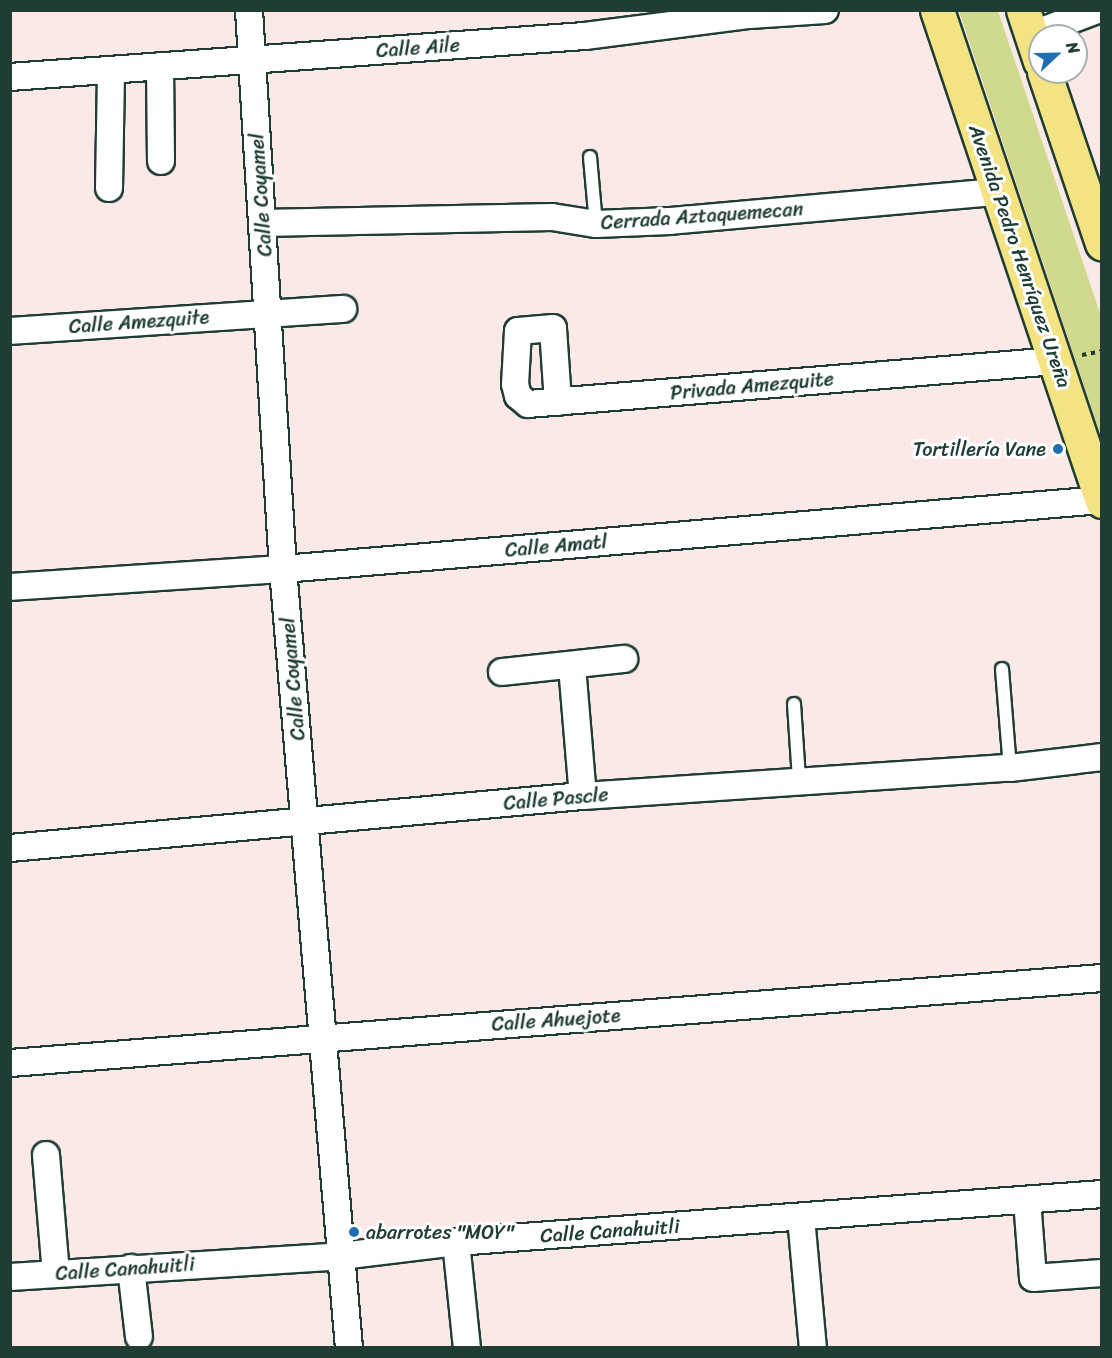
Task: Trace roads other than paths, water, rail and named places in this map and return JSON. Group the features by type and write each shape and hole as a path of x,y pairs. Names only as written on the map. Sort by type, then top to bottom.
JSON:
{"main road":[{"name":"Avenida Pedro Henríquez Ureña","path":"938,10 1101,500"},
{"path":"1049,84 1092,184 1101,243"}],"street":[{"name":"Calle Coyamel","path":"249,10 283,569 349,1347"},
{"name":"Calle Aile","path":"10,77 585,36 750,13 825,10"},
{"path":"1060,24 1097,10"},
{"path":"160,66 161,161"},
{"path":"108,188 111,70"},
{"name":"Cerrada Aztaquemecan","path":"262,224 552,218 596,224 670,221 998,192"},
{"name":"Calle Amezquite","path":"10,331 268,312 343,309"},
{"name":"Privada Amezquite","path":"558,402 553,328 518,331 515,384 518,396 528,404 558,402 1055,361"},
{"name":"Calle Amatl","path":"10,587 283,569 1101,500"},
{"path":"502,672 624,659"},
{"path":"572,666 583,796"},
{"name":"Calle Pascle","path":"10,848 583,796 1010,768 1101,757"},
{"name":"Calle Ahuejote","path":"10,1062 1101,978"},
{"path":"46,1155 56,1273"},
{"name":"Calle Canahuitli","path":"10,1277 341,1256 456,1242 1101,1194"},
{"path":"1027,1200 1033,1278 1101,1273"},
{"path":"801,1217 813,1347"},
{"path":"456,1242 467,1347"},
{"path":"131,1268 139,1337"}],"lane":[{"path":"590,157 596,224"},
{"path":"1002,669 1010,768"},
{"path":"794,704 800,780"}],"place":[{"name":"Tortillería Vane","path":"1058,449"},
{"name":"abarrotes \"MOY\"","path":"354,1232"}]}
